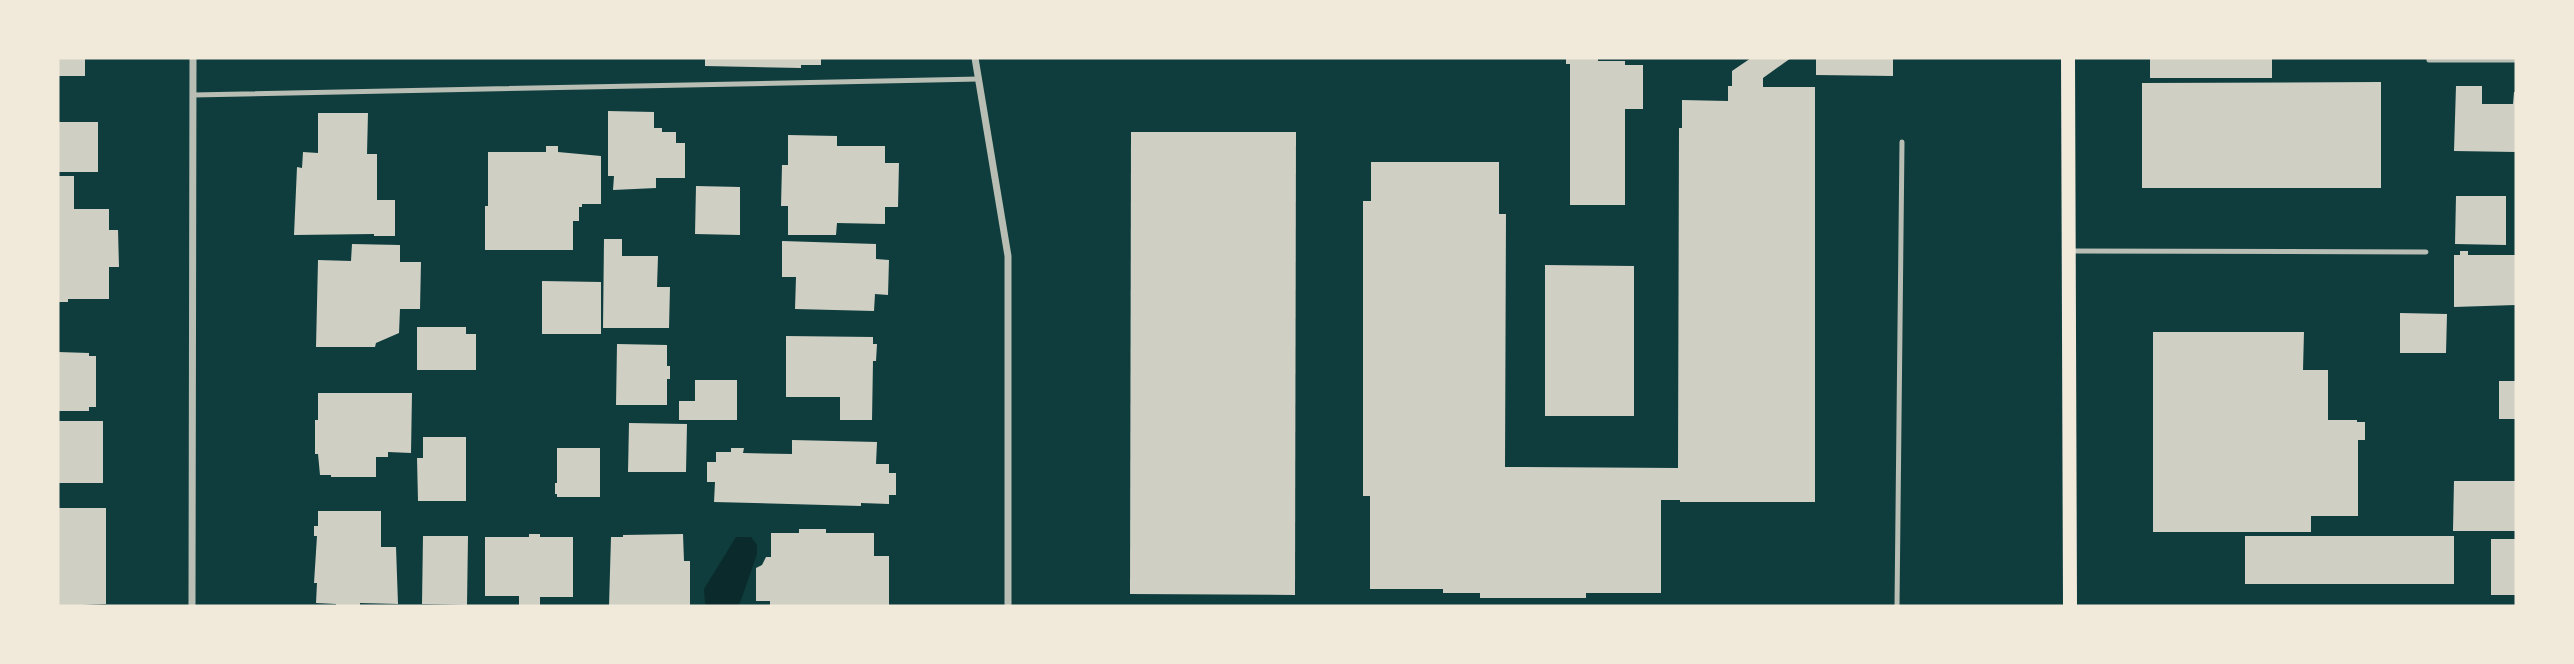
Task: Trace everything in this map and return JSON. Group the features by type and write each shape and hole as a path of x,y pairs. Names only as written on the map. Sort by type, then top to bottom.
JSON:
{"main road":[{"path":"2068,58 2070,606"}],"street":[{"path":"192,606 193,58"},
{"path":"975,58 1008,256 1008,606"}],"lane":[{"path":"2429,58 2516,60"},
{"path":"193,95 979,79"},
{"path":"1897,606 1902,142"},
{"path":"2069,251 2426,252"}],"water":[{"path":"736,537 751,537 757,545 757,554 740,603 736,606 708,606 705,603 704,589"}],"building":[{"path":"58,58 85,58 85,76 58,76"},
{"path":"705,58 821,58 821,65 801,65 801,68 705,66"},
{"path":"1566,58 1598,58 1598,61 1625,61 1625,65 1643,65 1643,109 1625,109 1625,205 1570,205 1570,64 1566,64"},
{"path":"1751,58 1791,58 1763,78 1763,87 1815,87 1815,502 1661,500 1661,593 1586,593 1586,598 1480,598 1480,593 1443,593 1443,589 1370,589 1370,496 1363,496 1363,201 1371,201 1371,162 1499,162 1499,214 1506,214 1505,467 1678,468 1679,128 1682,128 1682,100 1728,101 1732,71"},
{"path":"1816,58 1893,58 1893,76 1816,75"},
{"path":"2150,58 2272,58 2272,78 2150,78"},
{"path":"2381,82 2381,188 2142,188 2142,83"},
{"path":"2456,86 2482,86 2482,104 2513,104 2516,92 2516,152 2454,151"},
{"path":"608,111 654,112 654,128 662,128 662,132 676,132 676,143 685,143 685,178 656,178 656,188 613,190 614,176 608,176"},
{"path":"318,113 368,113 367,154 377,154 377,200 395,200 395,236 294,235 297,167 302,168 303,152 318,153"},
{"path":"58,122 98,122 98,172 58,172"},
{"path":"1131,132 1296,132 1295,595 1130,594"},
{"path":"788,135 837,136 837,146 885,146 885,163 899,163 898,207 885,207 885,224 837,223 836,235 788,235 788,206 781,206 782,165 788,165"},
{"path":"546,146 558,146 558,152 601,156 601,204 582,204 582,207 579,207 579,221 573,221 573,250 485,250 488,152 546,152"},
{"path":"58,176 74,176 74,209 109,209 109,230 118,230 119,267 109,267 109,299 68,299 68,302 58,302"},
{"path":"696,186 740,187 740,235 695,234"},
{"path":"2456,196 2506,196 2506,245 2455,244"},
{"path":"604,239 622,239 622,256 658,256 657,287 670,287 669,328 603,328"},
{"path":"782,241 876,244 876,259 889,260 888,295 875,294 874,311 795,309 796,277 782,277"},
{"path":"352,244 400,245 400,262 421,262 420,309 400,309 399,333 376,343 375,347 316,347 318,260 351,261"},
{"path":"2460,251 2468,251 2468,255 2516,255 2516,305 2454,307 2454,255 2460,255"},
{"path":"1545,265 1634,266 1634,416 1545,416"},
{"path":"542,281 601,282 601,334 542,334"},
{"path":"2400,313 2447,314 2446,353 2400,353"},
{"path":"417,327 466,327 466,334 476,334 476,370 417,370"},
{"path":"2153,332 2304,332 2303,370 2328,370 2328,420 2365,422 2365,440 2358,440 2358,516 2311,516 2311,532 2153,532"},
{"path":"786,336 873,337 873,344 877,344 876,361 873,361 872,420 840,420 840,397 786,397"},
{"path":"617,344 667,345 670,379 667,379 667,405 616,405"},
{"path":"58,352 89,353 89,356 96,356 96,407 89,407 89,411 58,411"},
{"path":"695,380 737,380 737,420 679,420 679,401 695,401"},
{"path":"2499,381 2516,381 2516,419 2499,419"},
{"path":"318,393 412,393 411,453 388,452 388,457 376,457 376,477 320,475 318,454 315,454"},
{"path":"58,421 103,421 103,483 58,483"},
{"path":"629,423 687,424 686,472 628,472"},
{"path":"423,437 466,437 466,501 418,501 417,458 423,458"},
{"path":"792,440 877,442 876,464 889,464 889,473 896,473 896,495 889,495 889,504 861,503 861,506 714,502 715,482 707,482 707,462 716,462 716,452 731,452 731,448 744,448 743,453 792,454"},
{"path":"557,448 600,448 600,497 557,497"},
{"path":"2454,481 2516,481 2516,531 2453,531"},
{"path":"58,508 106,508 106,604 58,606"},
{"path":"318,511 381,511 381,547 396,547 398,604 360,603 360,606 336,606 316,603 317,583 314,583 317,536 314,536 314,526 318,526"},
{"path":"799,529 826,529 826,533 874,533 874,556 889,556 889,606 770,606 770,601 756,601 756,568 762,565 766,557 771,557 771,533 799,533"},
{"path":"529,534 540,534 540,537 573,537 573,597 540,597 540,605 519,605 519,596 485,596 485,537 529,537"},
{"path":"683,534 684,561 690,561 690,606 609,606 611,537"},
{"path":"423,536 468,536 467,605 422,604"},
{"path":"2245,536 2454,536 2454,584 2245,584"},
{"path":"2491,539 2516,539 2516,595 2491,595"}]}
